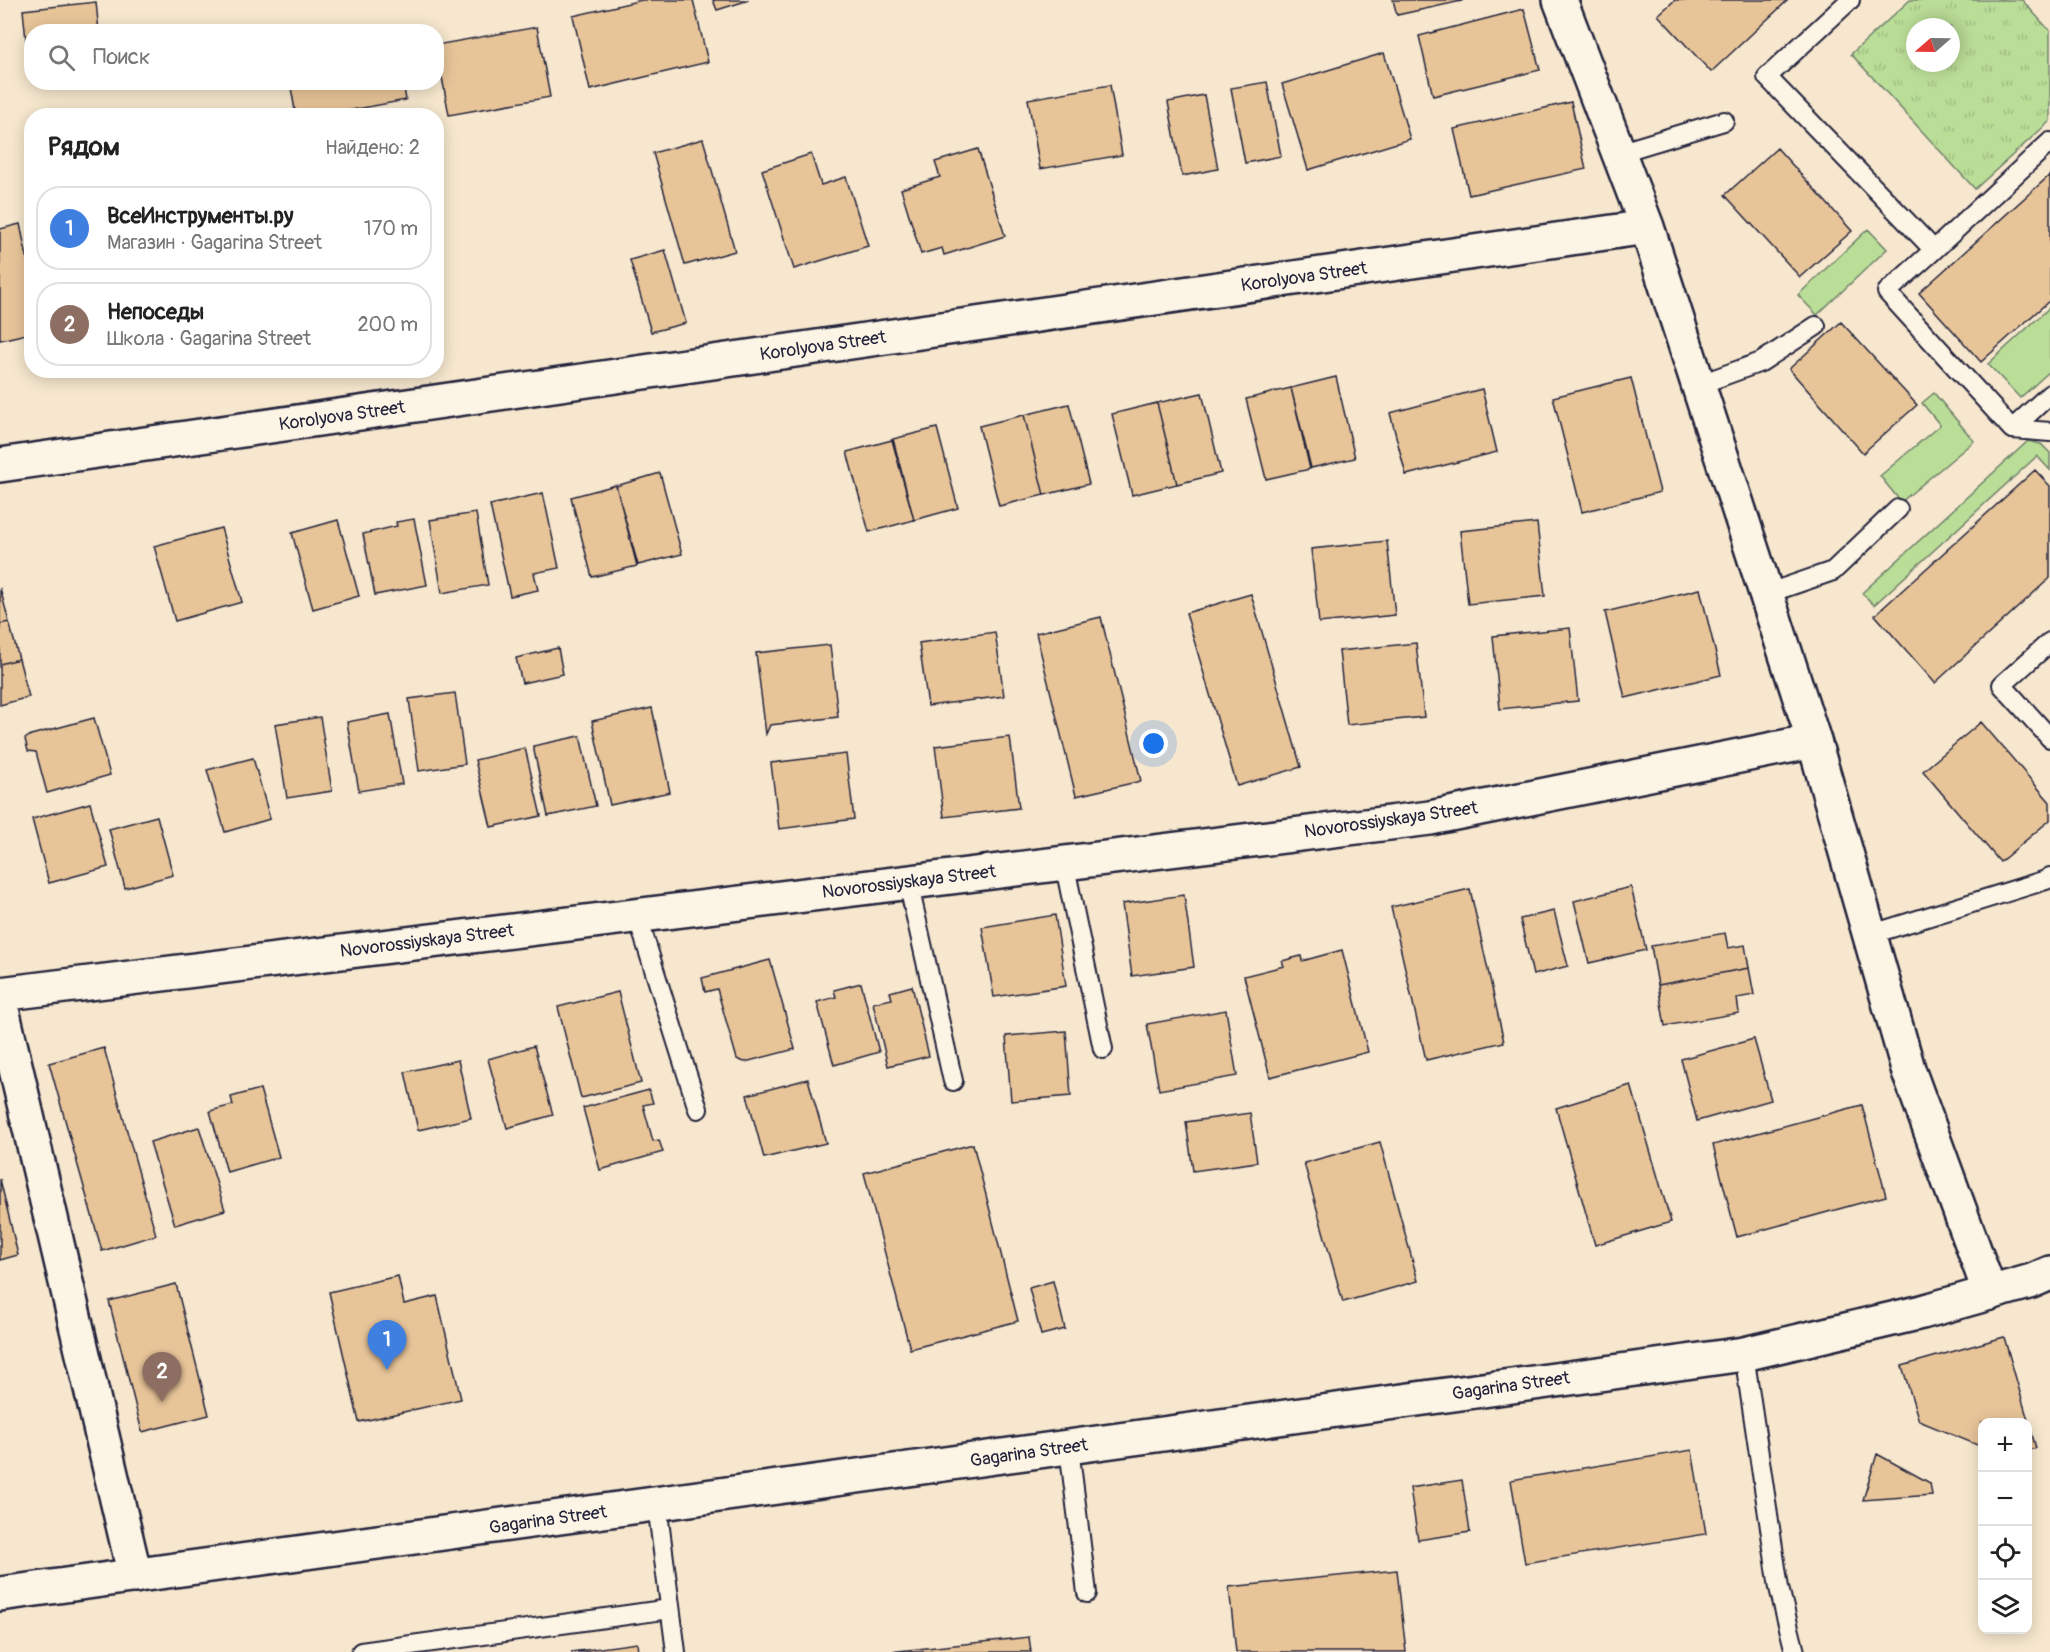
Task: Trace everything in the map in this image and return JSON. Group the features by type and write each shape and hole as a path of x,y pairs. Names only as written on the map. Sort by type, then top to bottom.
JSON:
{"street":[{"path":"1560,0 1647,227 1814,741 1908,1072 1990,1293"},
{"name":"Korolyova Street","path":"0,465 1647,227"},
{"name":"Novorossiyskaya Street","path":"0,994 1430,818 1814,741"},
{"path":"0,1001 135,1576"},
{"name":"Gagarina Street","path":"0,1594 1744,1354 1922,1312 2032,1281 2050,1273"}],"lane":[{"path":"1851,0 1767,77 1934,250"},
{"path":"1618,153 1724,121"},
{"path":"2050,142 1887,292 2012,429 2050,432"},
{"path":"1698,384 1761,362 1816,326"},
{"path":"2012,429 2050,394"},
{"path":"1766,594 1833,571 1899,509"},
{"path":"2050,642 2002,685 2050,738"},
{"path":"1064,862 1103,1049"},
{"path":"1869,935 1986,900 2050,877"},
{"path":"908,882 953,1081"},
{"path":"637,915 699,1109"},
{"path":"1744,1354 1779,1588 1795,1652"},
{"path":"1069,1448 1087,1593"},
{"path":"657,1505 676,1652"},
{"path":"361,1652 670,1609"}],"green space":[{"path":"1910,0 2022,0 2050,31 2050,121 1975,189 1851,54"},
{"path":"1868,229 1887,249 1817,315 1798,295"},
{"path":"2050,307 2050,371 2020,398 1988,364"},
{"path":"1934,393 1974,441 1901,502 1880,476 1940,425 1922,403"},
{"path":"2028,441 2041,444 2050,453 2050,470 2037,456 1874,605 1862,593"}],"building":[{"path":"642,0 693,0 708,62 590,90 573,16"},
{"path":"713,0 749,0 717,10"},
{"path":"1393,0 1462,0 1462,1 1397,15"},
{"path":"1675,0 1788,0 1711,72 1658,15"},
{"path":"96,2 98,24 24,24 23,10"},
{"path":"1524,9 1540,70 1433,96 1419,36"},
{"path":"537,27 550,97 449,115 444,88 444,44"},
{"path":"1384,53 1410,139 1308,170 1282,84"},
{"path":"1267,82 1281,156 1245,163 1231,88"},
{"path":"1110,85 1122,155 1040,169 1028,99"},
{"path":"291,90 404,90 406,100 362,108 295,108"},
{"path":"1204,95 1218,169 1182,176 1168,102"},
{"path":"1571,102 1586,169 1469,195 1454,129"},
{"path":"703,139 735,251 685,265 653,153"},
{"path":"1777,148 1852,231 1800,277 1725,195"},
{"path":"978,149 1005,236 944,255 942,248 921,254 901,189 940,177 935,162"},
{"path":"811,154 821,185 846,177 868,246 794,269 762,170"},
{"path":"2050,175 2050,300 1981,362 1919,293"},
{"path":"20,224 24,243 24,335 0,340 0,229"},
{"path":"665,250 686,323 651,332 630,260"},
{"path":"1841,322 1917,405 1863,453 1789,369"},
{"path":"1336,377 1355,458 1311,468 1291,388"},
{"path":"1631,378 1660,492 1582,512 1553,397"},
{"path":"1291,388 1310,469 1266,479 1246,399"},
{"path":"1482,389 1497,452 1406,475 1390,413"},
{"path":"1202,393 1221,473 1177,484 1157,403"},
{"path":"1157,403 1177,484 1132,495 1112,414"},
{"path":"1069,404 1089,484 1044,495 1024,415"},
{"path":"1024,415 1044,495 999,506 979,426"},
{"path":"937,428 958,508 914,520 893,439"},
{"path":"892,440 914,520 869,532 847,452"},
{"path":"2035,470 2050,486 2050,578 1935,683 1875,615"},
{"path":"660,473 682,554 638,565 616,486"},
{"path":"616,485 637,566 592,577 571,497"},
{"path":"543,493 559,568 534,573 538,590 510,596 490,505"},
{"path":"476,513 488,585 442,593 430,520"},
{"path":"414,519 427,585 375,595 363,534 397,526 396,522"},
{"path":"338,520 359,596 313,609 292,533"},
{"path":"1537,523 1545,596 1468,604 1460,531"},
{"path":"221,528 242,602 175,621 154,546"},
{"path":"1387,541 1395,615 1319,623 1311,549"},
{"path":"0,588 9,622 0,624"},
{"path":"1700,589 1721,675 1625,698 1605,612"},
{"path":"1251,594 1301,767 1237,786 1186,613"},
{"path":"1101,617 1141,781 1076,796 1036,633"},
{"path":"9,622 19,659 0,664 0,624"},
{"path":"1570,628 1578,701 1500,709 1493,636"},
{"path":"995,632 1004,696 928,706 919,643"},
{"path":"1416,643 1424,717 1347,725 1339,651"},
{"path":"830,645 838,717 770,725 766,734 756,653"},
{"path":"558,648 563,674 522,683 516,658"},
{"path":"19,659 29,697 0,705 0,664"},
{"path":"455,693 465,764 419,771 409,699"},
{"path":"652,708 670,792 610,805 592,721"},
{"path":"390,714 402,784 359,791 347,722"},
{"path":"320,717 332,791 287,798 275,724"},
{"path":"94,718 110,775 47,793 36,752 28,751 25,739 31,735"},
{"path":"1981,722 2050,802 2050,820 2000,862 1923,771"},
{"path":"580,736 596,806 548,816 533,746"},
{"path":"1010,737 1019,808 944,817 935,746"},
{"path":"525,748 541,816 491,827 475,760"},
{"path":"846,754 854,819 779,829 771,763"},
{"path":"253,758 270,819 225,832 207,770"},
{"path":"90,803 108,867 49,883 32,819"},
{"path":"157,816 173,875 125,888 109,829"},
{"path":"1631,887 1646,950 1589,963 1574,901"},
{"path":"1470,889 1504,1042 1426,1060 1391,907"},
{"path":"1184,895 1194,967 1132,976 1122,904"},
{"path":"1554,911 1568,966 1533,975 1520,919"},
{"path":"1055,915 1066,986 994,997 982,927"},
{"path":"1725,933 1728,948 1745,945 1749,968 1658,985 1651,946"},
{"path":"1342,950 1368,1052 1270,1077 1244,976 1284,966 1282,961 1301,956 1302,961"},
{"path":"770,960 795,1049 745,1062 741,1061 737,1059 717,989 705,992 702,978"},
{"path":"1749,968 1754,995 1737,998 1739,1013 1665,1026 1658,985"},
{"path":"861,983 879,1052 834,1065 817,1002 836,997 834,990"},
{"path":"912,986 929,1056 888,1066 873,1003 892,999 890,992"},
{"path":"618,992 641,1083 581,1098 558,1007"},
{"path":"1226,1010 1237,1076 1159,1090 1147,1024"},
{"path":"1066,1031 1071,1096 1011,1101 1006,1036"},
{"path":"1754,1039 1771,1100 1697,1121 1681,1059"},
{"path":"534,1046 553,1115 507,1128 488,1059"},
{"path":"104,1048 156,1235 102,1251 49,1063"},
{"path":"458,1060 471,1118 418,1130 405,1072"},
{"path":"808,1079 826,1143 764,1158 747,1095"},
{"path":"1631,1085 1671,1222 1595,1245 1556,1108"},
{"path":"260,1089 279,1157 227,1172 210,1111 233,1105 231,1097"},
{"path":"649,1090 653,1103 643,1105 653,1141 659,1140 663,1152 600,1170 583,1108"},
{"path":"1862,1105 1886,1196 1737,1237 1713,1145"},
{"path":"1250,1113 1257,1162 1193,1171 1186,1122"},
{"path":"199,1127 225,1210 175,1225 150,1142"},
{"path":"1380,1142 1418,1281 1343,1302 1304,1163"},
{"path":"973,1144 1018,1321 910,1349 864,1173"},
{"path":"0,1179 18,1255 0,1260"},
{"path":"398,1276 404,1304 437,1296 461,1399 359,1422 329,1292"},
{"path":"1053,1281 1065,1329 1041,1335 1029,1288"},
{"path":"176,1284 209,1415 142,1432 109,1301"},
{"path":"2004,1337 2027,1418 1978,1418 1978,1445 1919,1421 1902,1366"},
{"path":"2032,1434 2036,1448 2032,1449"},
{"path":"1692,1450 1706,1534 1525,1563 1511,1480"},
{"path":"1877,1454 1930,1483 1932,1495 1863,1500"},
{"path":"1462,1480 1470,1532 1418,1540 1410,1488"},
{"path":"1397,1570 1406,1652 1236,1652 1229,1587"},
{"path":"1029,1637 1031,1652 889,1652"},
{"path":"637,1643 638,1652 571,1652"}],"place":[{"name":"ВсеИнструменты.ру","path":"387,1370"},
{"name":"Непоседы","path":"162,1402"}]}
